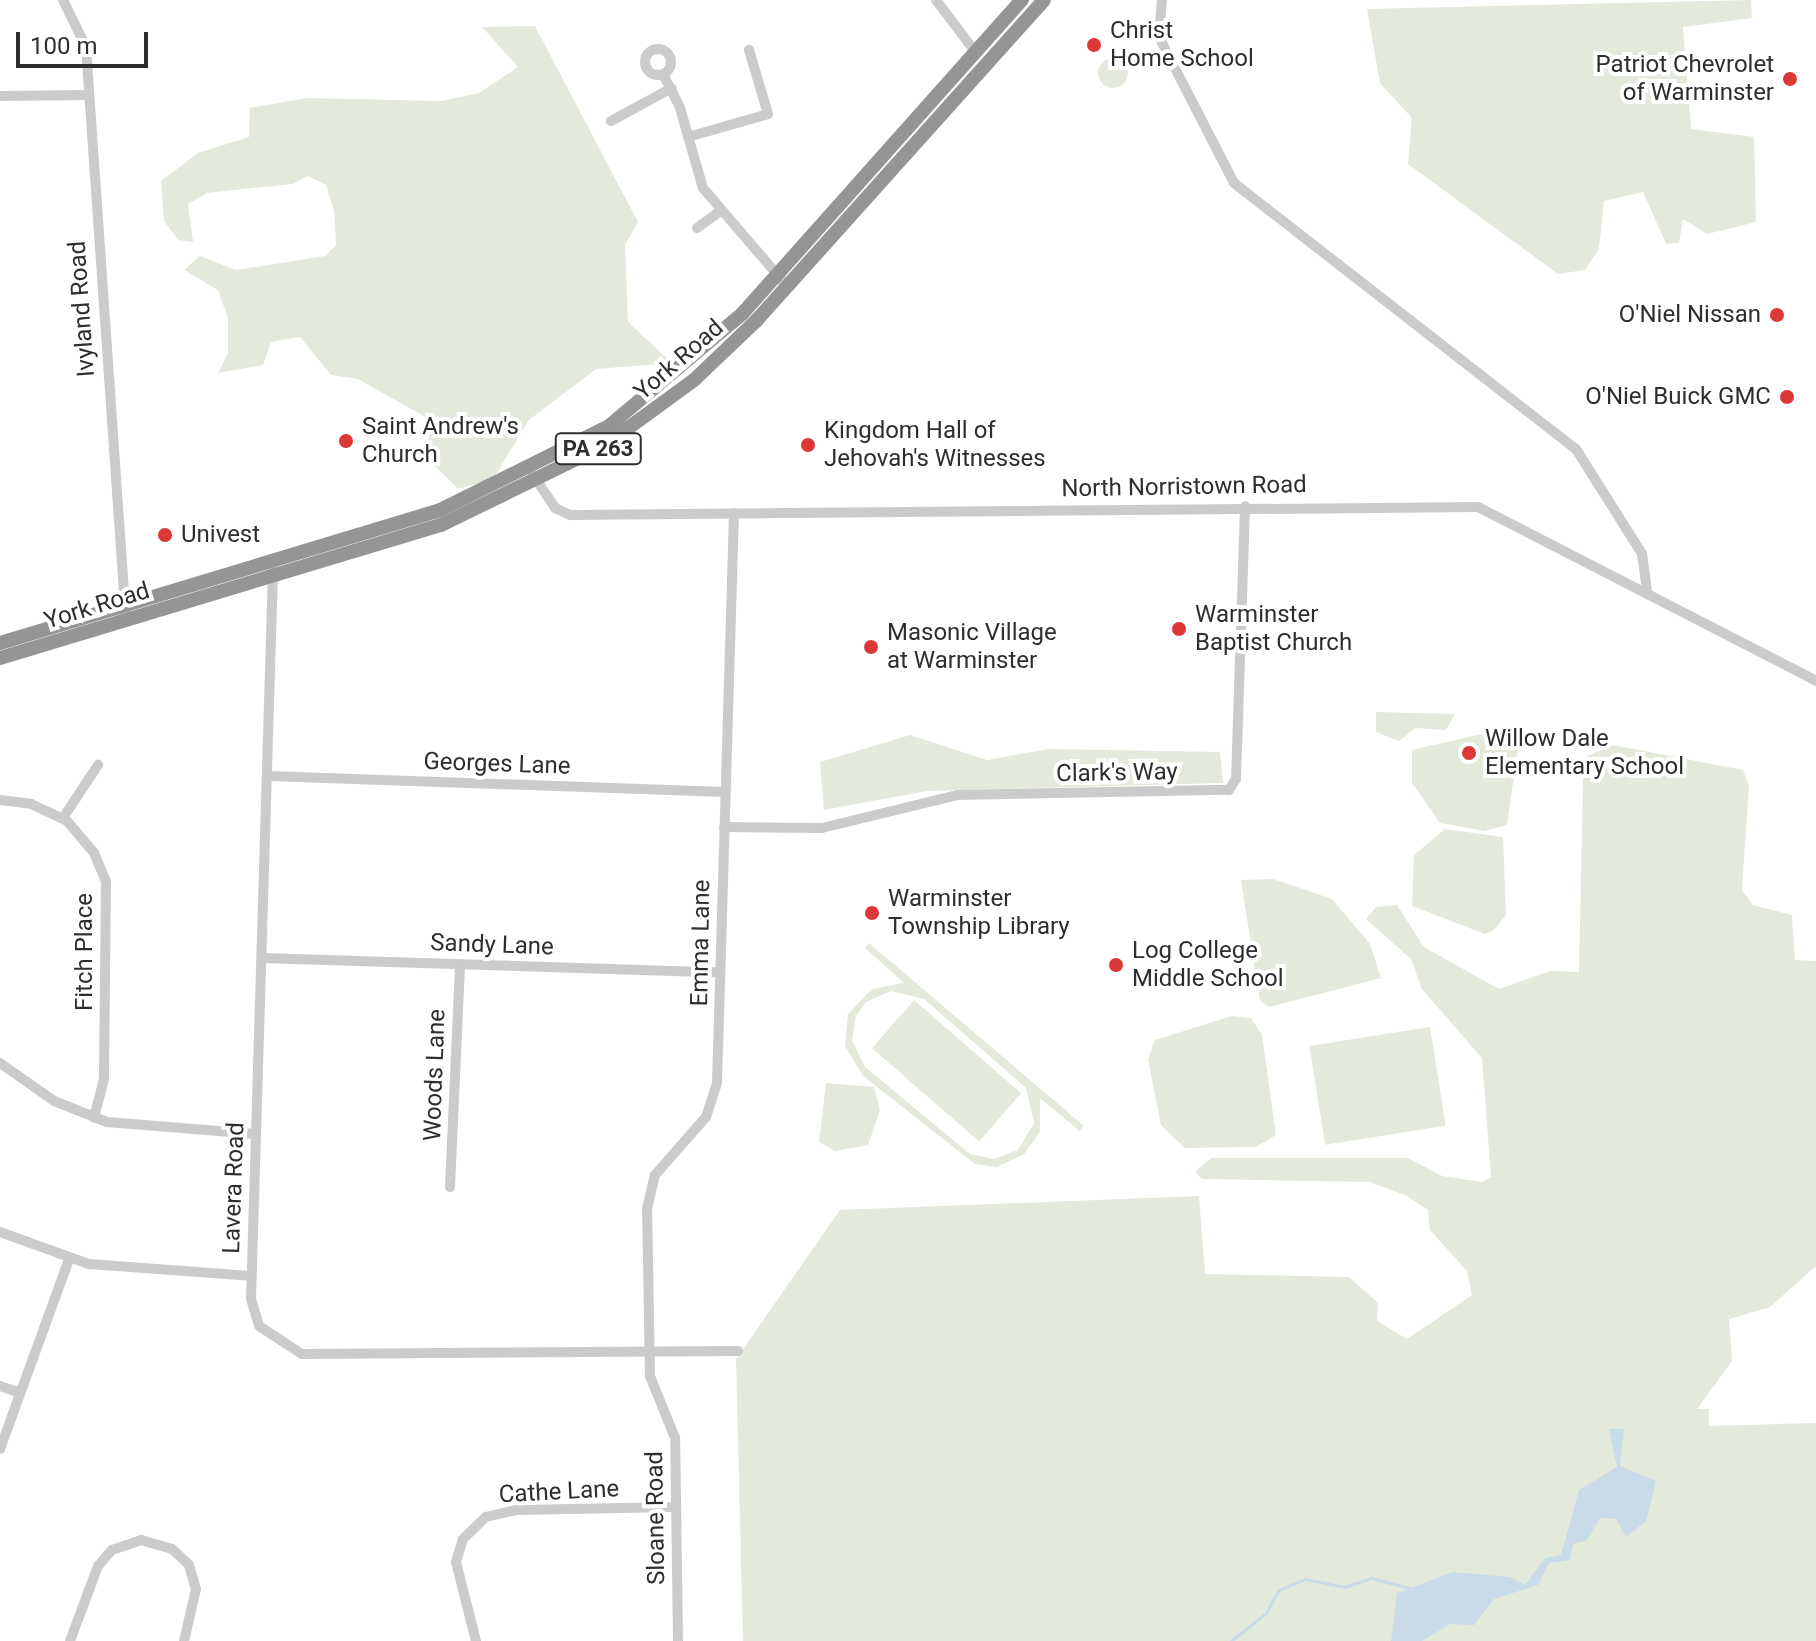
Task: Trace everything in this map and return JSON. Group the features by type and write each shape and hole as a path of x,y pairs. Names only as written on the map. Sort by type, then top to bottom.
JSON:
{"highway":[{"name":"York Road","path":"782,281 974,50 1022,0"},
{"name":"York Road","path":"0,658 125,614 273,569 441,525 664,404 1044,0"},
{"name":"York Road","path":"0,643 125,614"}],"street":[{"name":"Ivyland Road","path":"63,0 82,33 89,95 125,614"},
{"path":"936,0 974,50"},
{"path":"1162,0 1159,37 1234,183 1576,449 1636,540 1647,589"},
{"path":"688,137 768,114 749,50"},
{"path":"663,74 672,88 688,137 719,212 782,281"},
{"path":"611,121 672,88"},
{"path":"0,96 89,95"},
{"path":"697,228 719,212"},
{"name":"North Norristown Road","path":"534,477 555,508 570,515 1245,506 1478,507 1647,589 1816,681"},
{"name":"Clark's Way","path":"724,827 822,828 957,795 1229,790 1236,779 1245,506"},
{"name":"Emma Lane","path":"649,1352 648,1197 660,1168 713,1103 734,513"},
{"name":"Lavera Road","path":"273,569 269,776 251,1276 259,1326 302,1354 738,1351"},
{"path":"0,800 63,818 98,765"},
{"name":"Georges Lane","path":"269,776 725,792"},
{"name":"Fitch Place","path":"63,818 94,853 108,896 104,1079 94,1118"},
{"name":"Sandy Lane","path":"262,958 720,972"},
{"name":"Woods Lane","path":"450,1187 460,964"},
{"path":"0,1063 94,1118 144,1130 256,1134"},
{"path":"0,1232 69,1259 135,1271 251,1276"},
{"path":"0,1449 69,1259"},
{"name":"Sloane Road","path":"649,1352 650,1376 675,1438 678,1641"},
{"path":"0,1386 20,1393"},
{"name":"Cathe Lane","path":"476,1641 456,1562 463,1539 486,1517 517,1510 676,1507"},
{"path":"70,1641 98,1566 112,1550 141,1540 172,1549 189,1565 196,1589 184,1641"}],"shaded area":[{"path":"1751,0 1752,18 1683,27 1691,129 1754,137 1756,222 1707,234 1683,219 1679,243 1666,244 1643,192 1604,201 1599,249 1585,270 1558,274 1408,164 1412,118 1380,83 1367,9"},
{"path":"535,26 638,222 625,245 628,322 672,363 596,369 529,420 493,479 458,489 426,457 431,420 358,379 331,375 300,337 271,342 263,365 218,373 228,353 228,318 218,290 184,270 200,256 236,270 325,256 336,245 334,211 326,185 308,176 293,184 207,193 188,204 193,242 178,240 164,221 161,181 198,153 249,137 250,108 306,98 441,101 479,93 518,67 482,27"},
{"path":"1113,58 1119,59 1127,67 1127,79 1119,87 1113,88 1107,87 1099,79 1098,73 1099,67 1107,59"},
{"path":"1376,712 1455,714 1446,730 1416,728 1399,741 1376,732"},
{"path":"1499,730 1518,749 1507,825 1485,831 1440,823 1412,783 1412,750"},
{"path":"910,735 987,760 1049,749 1220,752 1223,783 927,791 824,810 820,762"},
{"path":"1613,745 1743,770 1749,787 1742,890 1753,905 1792,915 1795,960 1816,961 1816,1266 1770,1307 1729,1319 1732,1361 1697,1409 1709,1409 1709,1426 1816,1423 1816,1641 743,1641 736,1359 840,1210 1199,1196 1205,1274 1349,1277 1378,1303 1377,1321 1407,1339 1472,1295 1467,1271 1430,1230 1428,1210 1407,1196 1370,1182 1202,1179 1195,1172 1211,1158 1408,1158 1442,1176 1482,1182 1491,1177 1482,1058 1421,988 1412,960 1366,919 1376,907 1397,905 1424,947 1499,989 1550,971 1579,972 1583,779 1587,756"},
{"path":"1445,829 1503,837 1506,915 1494,930 1485,934 1412,906 1414,855"},
{"path":"1273,879 1332,899 1370,944 1381,978 1269,1007 1260,1001 1241,880"},
{"path":"869,943 1084,1126 1080,1131 1040,1098 1040,1132 1024,1154 997,1167 975,1164 863,1076 845,1046 848,1014 872,989 904,983 865,948","holes":["891,991 924,999 1026,1088 1034,1123 1018,1150 994,1159 970,1154 865,1067 852,1040 856,1016 866,1002"]},
{"path":"914,1000 1021,1093 979,1141 872,1048"},
{"path":"1232,1016 1251,1018 1262,1035 1276,1135 1256,1147 1185,1148 1161,1125 1148,1059 1155,1040"},
{"path":"1430,1027 1446,1126 1325,1145 1310,1046"},
{"path":"826,1083 874,1087 880,1110 868,1145 835,1151 819,1142"}],"water":[{"path":"1609,1429 1624,1429 1620,1466 1656,1481 1646,1521 1626,1537 1616,1519 1600,1518 1587,1540 1573,1544 1570,1560 1549,1563 1538,1585 1494,1599 1474,1625 1450,1624 1422,1641 1391,1641 1397,1593 1453,1572 1510,1577 1525,1585 1545,1558 1561,1555 1579,1490 1617,1467"}],"waterway":[{"path":"1231,1641 1266,1613 1279,1590 1305,1579 1345,1587 1371,1578 1410,1588"}],"place":[{"name":"Christ Home School","path":"1094,45"},
{"name":"Patriot Chevrolet of Warminster","path":"1790,79"},
{"name":"O'Niel Nissan","path":"1777,315"},
{"name":"O'Niel Buick GMC","path":"1787,397"},
{"name":"Saint Andrew's Church","path":"346,441"},
{"name":"Kingdom Hall of Jehovah's Witnesses","path":"808,445"},
{"name":"Univest","path":"165,535"},
{"name":"Warminster Baptist Church","path":"1179,629"},
{"name":"Masonic Village at Warminster","path":"871,647"},
{"name":"Willow Dale Elementary School","path":"1469,753"},
{"name":"Warminster Township Library","path":"872,913"},
{"name":"Log College Middle School","path":"1116,965"}]}
